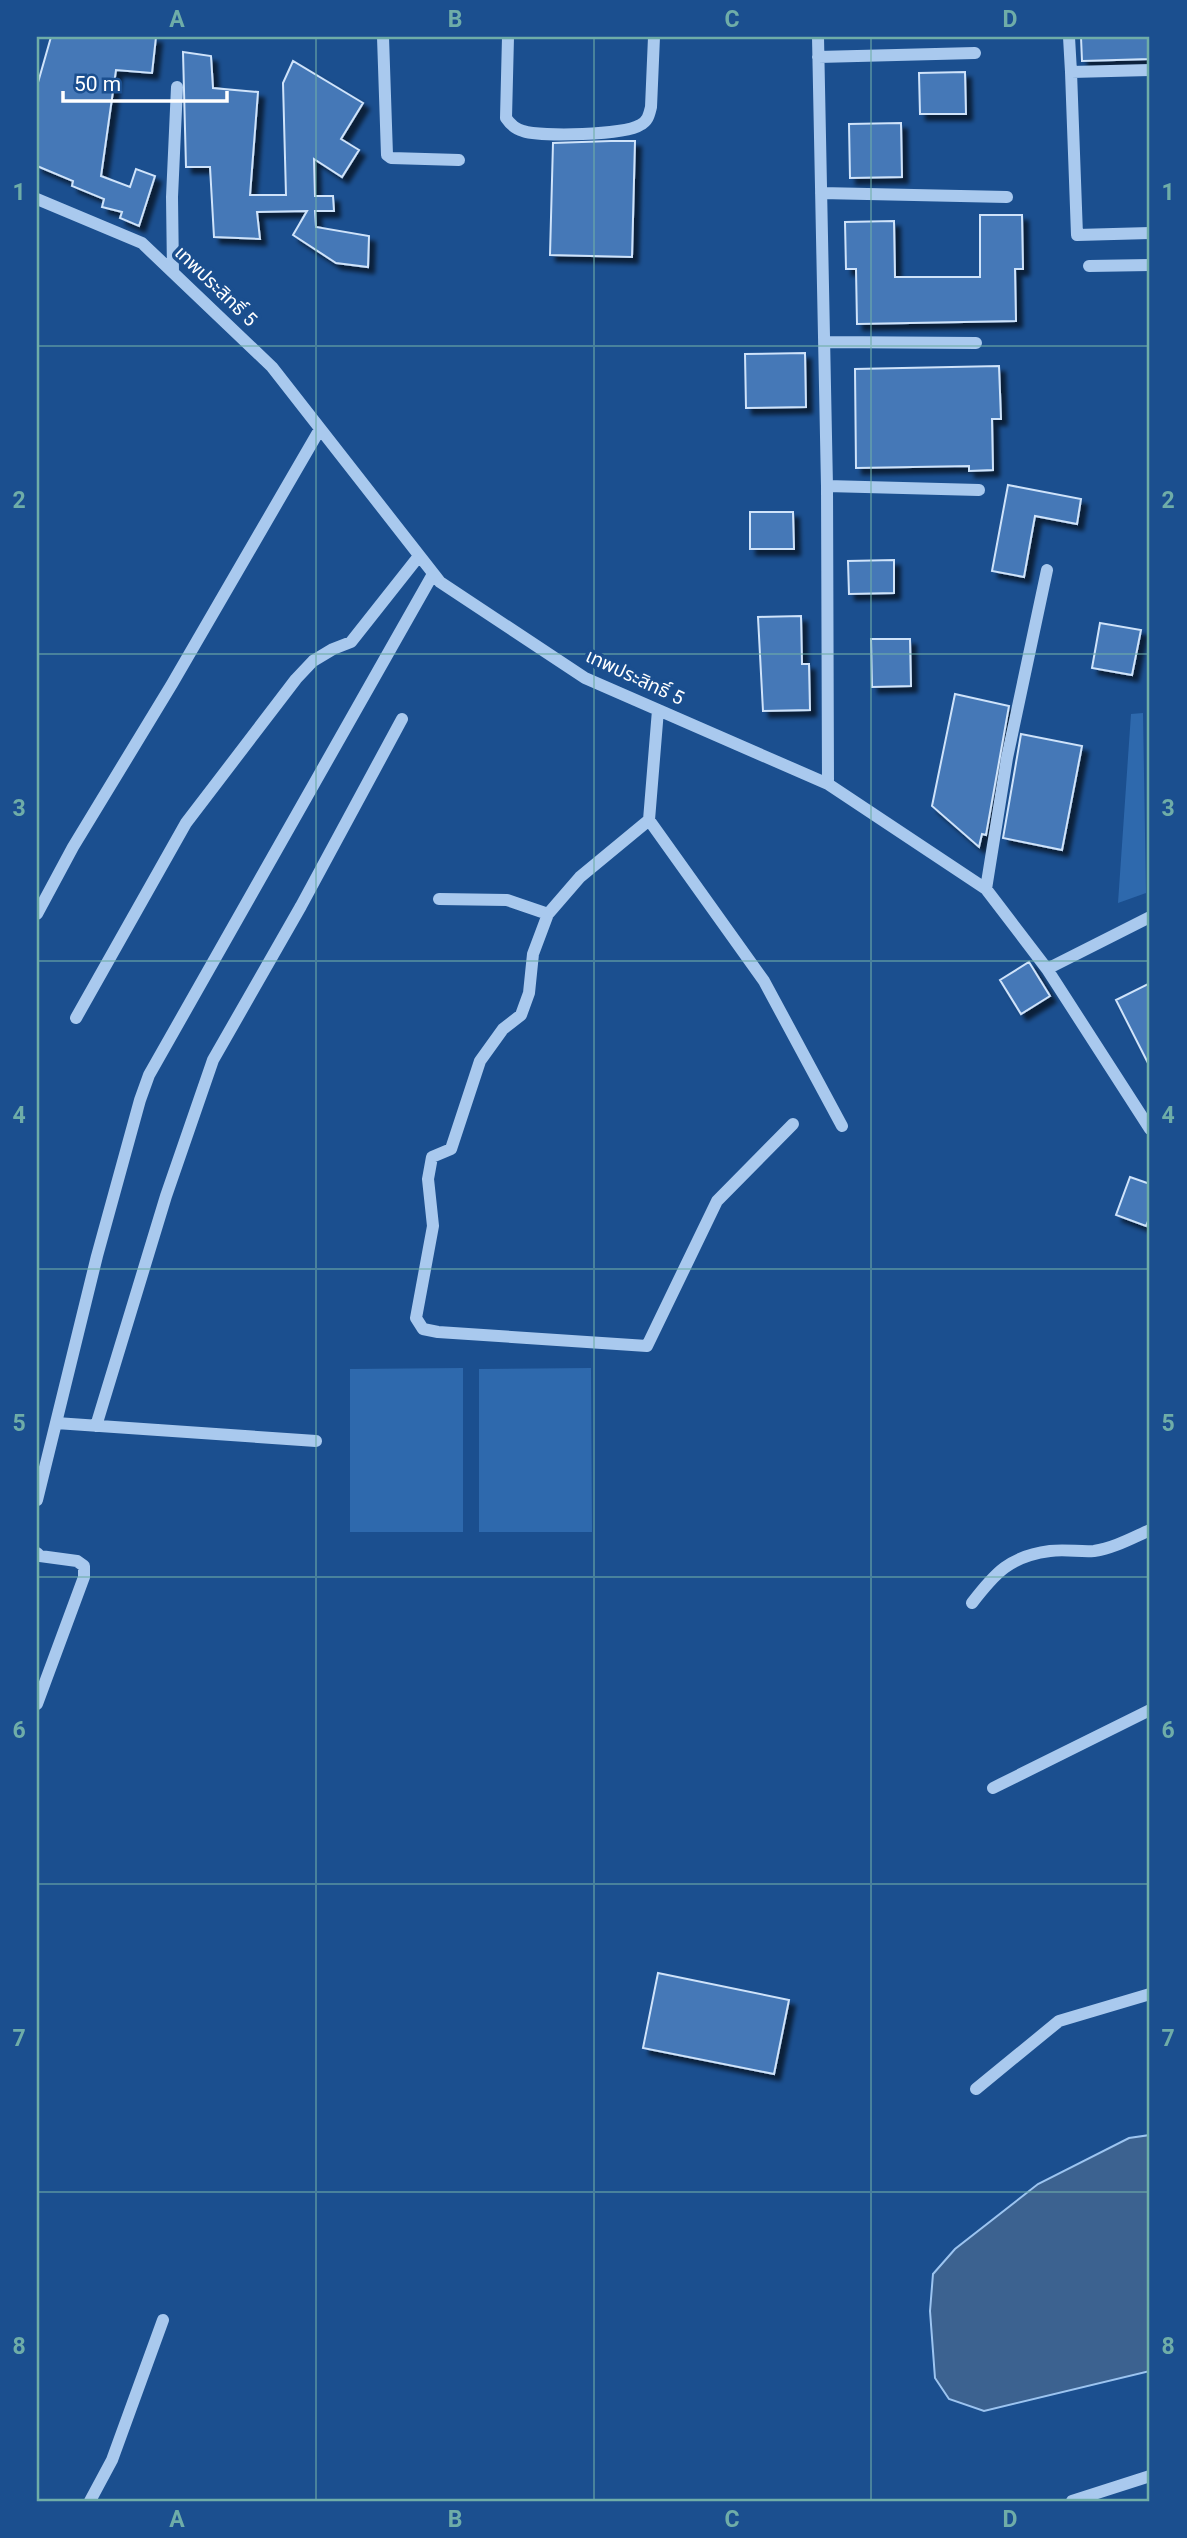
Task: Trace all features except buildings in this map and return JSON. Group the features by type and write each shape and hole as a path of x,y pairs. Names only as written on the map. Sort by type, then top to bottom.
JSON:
{"street":[{"path":"383,37 387,155 391,158 459,160"},
{"path":"508,37 506,118 511,125 523,132 600,135 634,129 648,118 651,107 654,37"},
{"path":"818,37 827,486 828,784"},
{"path":"1069,37 1077,235 1150,233"},
{"path":"818,57 975,53"},
{"path":"1070,72 1150,70"},
{"path":"173,272 172,197 177,87"},
{"path":"821,193 1007,197"},
{"name":"เทพประสิทธิ์ 5","path":"37,199 142,243 272,366 440,582 585,678 828,784 986,889 1047,969 1145,1112 1150,1129"},
{"path":"1089,266 1150,265"},
{"path":"824,342 976,343"},
{"path":"37,914 73,847 179,673 320,429"},
{"path":"827,486 979,490"},
{"path":"76,1018 186,823 296,679 313,661 351,642 419,556"},
{"path":"986,889 1007,758 1047,570"},
{"path":"37,1500 97,1256 149,1075 433,573"},
{"path":"658,710 649,821 764,981 842,1126"},
{"path":"96,1426 166,1196 213,1060 301,906 402,719"},
{"path":"649,821 580,877 548,914 533,954 529,993 521,1015 503,1030 480,1061 451,1149 432,1157 428,1179 433,1226 416,1318 423,1329 647,1346 717,1201 793,1124"},
{"path":"439,899 507,900 548,914"},
{"path":"1047,969 1150,917"},
{"path":"56,1423 316,1441"},
{"path":"972,1603 994,1574 1022,1558 1051,1551 1095,1550 1118,1545 1150,1530"},
{"path":"37,1553 40,1556 78,1561 84,1566 84,1577 37,1704"},
{"path":"993,1787 1150,1710"},
{"path":"976,2089 1059,2021 1150,1994"},
{"path":"90,2501 112,2460 163,2320"},
{"path":"1072,2501 1150,2476"}],"shaded area":[{"path":"1143,713 1146,893 1118,903 1131,714"},
{"path":"463,1368 463,1532 350,1532 350,1369"},
{"path":"591,1368 592,1532 479,1532 479,1369"},
{"path":"1150,2135 1150,2371 984,2411 949,2399 935,2378 930,2311 933,2274 955,2249 1038,2184 1129,2138"}]}
